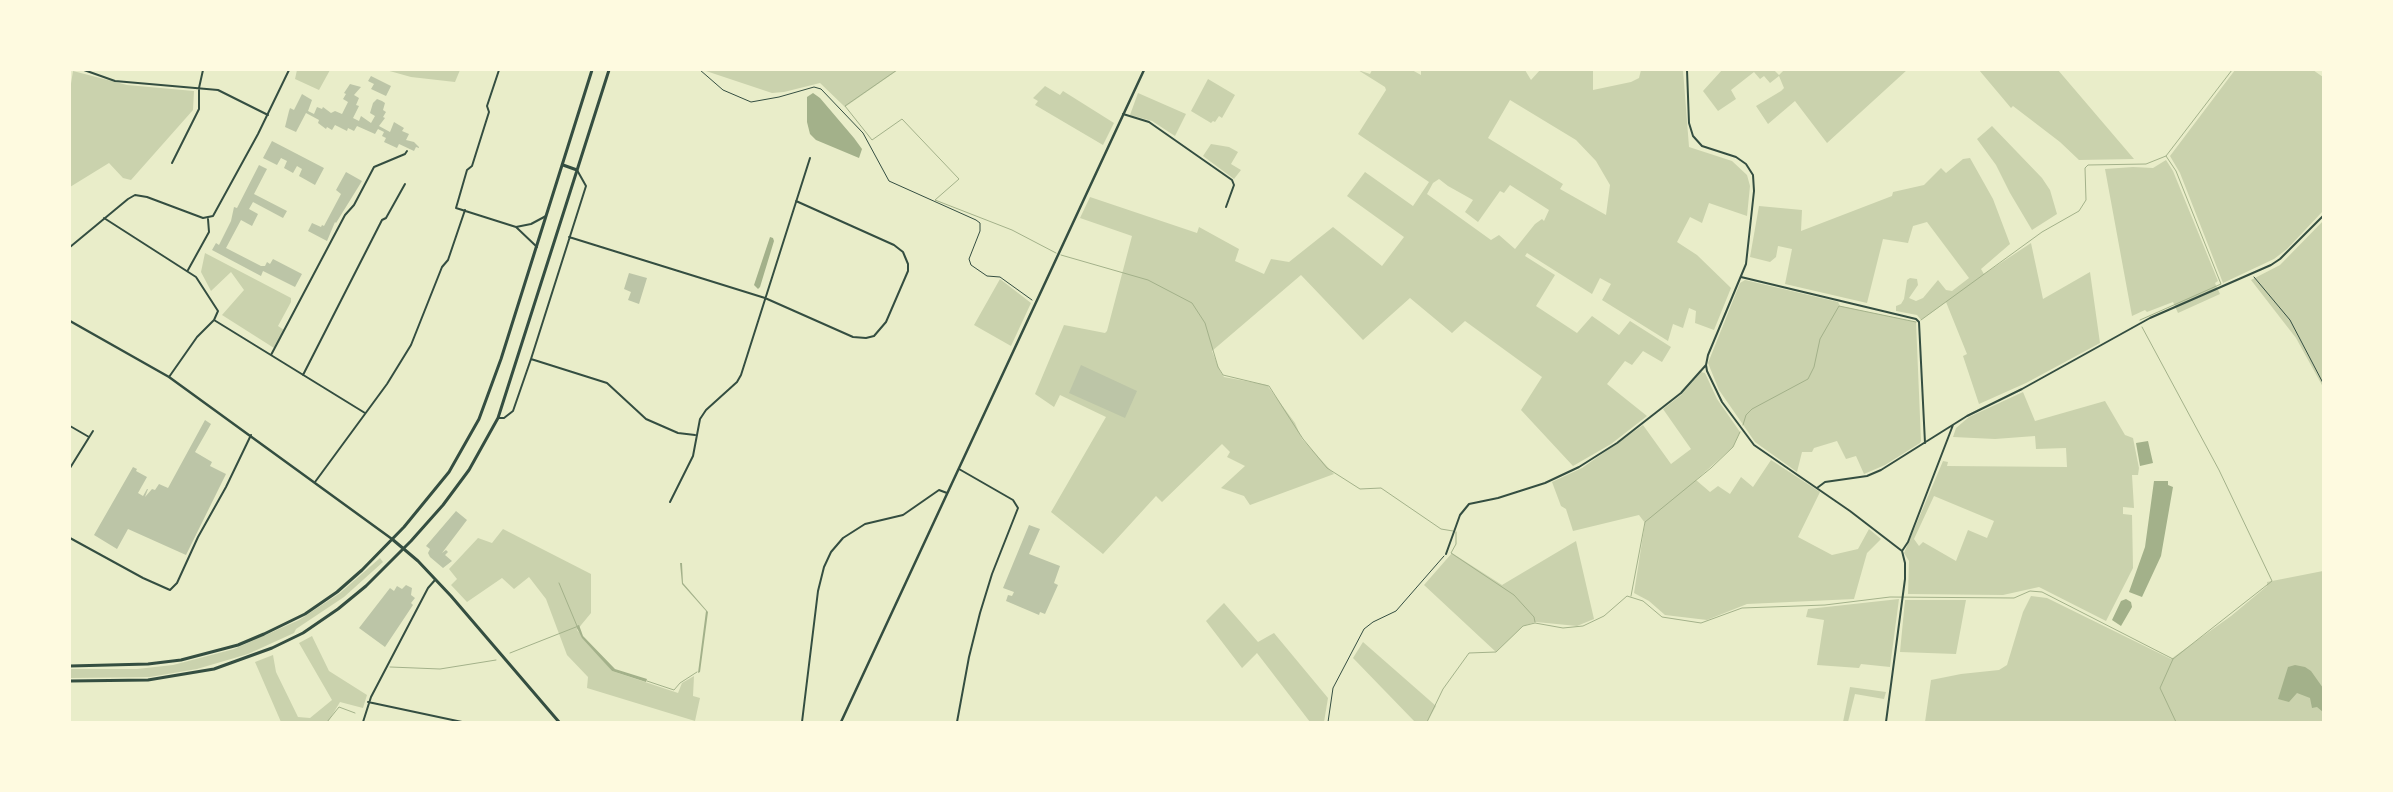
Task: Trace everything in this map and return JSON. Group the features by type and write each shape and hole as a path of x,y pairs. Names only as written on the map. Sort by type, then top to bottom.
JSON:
{"main road":[{"path":"70,666 148,664 181,660 238,644 305,614 362,570 392,539 443,480 480,419 499,367 592,70"},
{"path":"70,681 148,680 214,669 251,657 303,632 326,618 366,586 404,549 443,505 465,476 498,418 609,70"},
{"path":"563,164 577,170"},
{"path":"392,539 436,579 559,722"}],"street":[{"path":"84,70 115,81 226,92 268,114"},
{"path":"172,163 199,108 199,88 203,70"},
{"path":"188,271 209,232 208,219 214,213 268,114 289,70"},
{"path":"499,70 487,106 489,112 456,208 516,227 537,247"},
{"path":"841,722 1144,70"},
{"path":"1446,554 1460,515 1468,504 1498,498 1536,486 1579,467 1617,443 1680,392 1706,365 1734,288 1746,264 1754,191 1753,175 1746,164 1736,157 1702,146 1693,136 1689,123 1687,70"},
{"path":"1123,114 1149,122 1232,180 1234,185 1226,207"},
{"path":"271,355 345,215 354,205 374,167 405,154 407,151"},
{"path":"670,502 693,456 700,419 737,382 741,375 810,158"},
{"path":"498,418 504,418 513,411 531,359 586,186 577,170"},
{"path":"303,375 377,229 382,220 386,218 405,184"},
{"path":"70,247 131,197 142,195 208,219"},
{"path":"569,237 765,298 853,337 866,338 874,336 882,328 908,271 906,258 894,244 796,201"},
{"path":"315,482 366,414 404,356 420,324 442,267 448,260 465,210"},
{"path":"516,227 531,224 547,216"},
{"path":"1817,488 1825,482 1867,476 1953,425 2150,318 2252,275 2280,259 2323,216"},
{"path":"104,218 196,277 218,311 214,320 198,337 169,377"},
{"path":"1740,277 1916,319 1919,322 1925,443"},
{"path":"214,320 366,414"},
{"path":"70,321 169,377 392,539"},
{"path":"531,359 607,383 646,419 678,433 696,435"},
{"path":"1706,365 1722,402 1754,445 1850,510 1902,551 1905,563 1903,593 1886,722"},
{"path":"1902,551 1910,537 1953,425"},
{"path":"70,426 89,437"},
{"path":"70,468 93,431"},
{"path":"70,538 143,578 170,590 177,583 198,537 226,487 250,435"},
{"path":"957,722 969,657 980,613 992,574 1018,508 1014,500 959,469"},
{"path":"802,722 818,591 824,567 831,552 843,538 865,524 903,515 939,490 947,493"},
{"path":"363,722 368,702 428,588 436,579"},
{"path":"368,702 462,722"}],"path":[{"path":"700,70 723,90 751,102 814,87 821,89 867,138 889,181 980,223 980,231 969,259 973,267 987,276 1000,277 1036,303"},
{"path":"2252,275 2290,320 2323,383"},
{"path":"1328,722 1333,688 1364,629 1373,622 1396,611 1446,554"}],"shaded area":[{"path":"297,70 330,70 319,90 295,79"},
{"path":"386,70 460,70 455,82 411,77"},
{"path":"703,70 898,70 845,107 820,83 772,93"},
{"path":"1358,70 1370,74 1372,70 1412,70 1421,75 1421,70 1525,70 1531,80 1540,70 1593,70 1593,90 1631,82 1639,78 1641,70 1683,70 1689,147 1732,161 1747,175 1750,186 1747,216 1709,203 1702,223 1690,217 1677,242 1697,255 1731,288 1714,330 1695,323 1696,311 1689,308 1683,328 1673,324 1668,341 1602,300 1611,284 1600,278 1592,294 1527,253 1525,256 1555,275 1536,306 1577,333 1592,316 1619,335 1630,321 1671,347 1662,362 1643,351 1632,365 1625,361 1607,384 1647,416 1611,444 1573,466 1521,410 1542,377 1465,321 1452,333 1410,298 1363,340 1301,275 1212,351 1224,377 1267,385 1295,423 1302,439 1334,474 1250,505 1244,496 1221,488 1245,466 1227,457 1230,452 1222,444 1162,502 1156,496 1103,554 1051,512 1106,417 1060,395 1054,407 1035,394 1064,325 1105,333 1107,331 1132,236 1080,218 1090,197 1197,233 1199,227 1239,249 1235,261 1264,274 1271,259 1289,262 1333,227 1382,266 1404,237 1347,196 1365,172 1413,206 1429,182 1358,134 1386,90 1385,87","holes":["1510,100 1576,140 1596,161 1610,185 1606,215 1560,189 1563,184 1488,138","1439,179 1473,200 1465,212 1478,222 1500,191 1504,193 1510,185 1549,210 1544,221 1542,219 1535,224 1515,249 1499,235 1491,240 1427,194 1433,183"]},
{"path":"1722,70 1774,70 1779,75 1784,70 1907,70 1827,143 1795,101 1768,124 1756,106 1784,88 1779,76 1770,83 1764,76 1760,79 1754,72 1731,90 1736,99 1718,111 1703,91"},
{"path":"1979,70 2058,70 2134,159 2079,160 2060,142 2013,106 2011,108"},
{"path":"2235,70 2313,70 2323,77 2323,211 2287,249 2274,259 2223,283 2180,173 2170,156"},
{"path":"73,71 127,85 194,91 193,110 131,180 123,178 109,163 70,187 70,90"},
{"path":"1208,79 1235,95 1222,118 1219,116 1215,122 1211,123 1191,111"},
{"path":"1045,86 1060,95 1063,91 1114,123 1103,145 1035,105 1038,101 1033,98"},
{"path":"813,93 820,98 862,149 859,158 816,140 810,134 807,122 807,97"},
{"path":"1138,93 1186,114 1175,136 1152,121 1130,115"},
{"path":"1992,126 2042,178 2050,190 2057,214 2032,230 1996,165 1977,139"},
{"path":"1211,144 1229,147 1238,152 1231,164 1241,170 1234,179 1203,156"},
{"path":"1970,158 1993,199 2010,244 1981,269 1984,274 2031,243 2043,299 2090,272 2100,343 2026,383 1979,404 1963,356 1967,354 1946,302 1921,320 1917,315 1896,311 1896,306 1901,304 1904,299 1907,280 1910,278 1917,279 1918,285 1909,298 1916,301 1923,298 1938,280 1946,290 1952,291 1969,278 1927,222 1913,226 1908,243 1883,239 1867,303 1785,284 1792,249 1778,246 1776,257 1770,262 1750,257 1759,206 1802,210 1801,231 1892,196 1893,192 1924,185 1941,168 1946,173 1963,159"},
{"path":"2166,160 2173,171 2218,281 2215,283 2220,294 2178,313 2173,302 2132,316 2105,169 2153,168"},
{"path":"2323,221 2323,387 2296,338 2251,280 2280,265"},
{"path":"770,237 774,241 758,289 754,285"},
{"path":"205,253 291,298 291,302 278,326 284,330 274,348 222,315 244,290 231,272 211,291 201,272"},
{"path":"1000,279 1031,303 1011,346 974,325"},
{"path":"1745,280 1838,302 1840,306 1916,322 1920,443 1885,465 1864,474 1856,456 1846,459 1837,441 1814,448 1812,452 1802,452 1797,472 1755,442 1719,390 1708,363 1740,283"},
{"path":"1701,372 1705,373 1717,399 1740,432 1733,447 1696,480 1710,492 1718,486 1730,494 1741,477 1753,487 1771,460 1820,492 1798,537 1832,555 1858,549 1869,529 1881,539 1867,553 1854,599 1747,604 1707,620 1665,615 1649,601 1634,593 1645,523 1639,515 1573,531 1566,509 1561,506 1552,482 1582,468 1643,425 1671,464 1691,449 1663,409 1681,395"},
{"path":"2023,392 2035,421 2105,401 2125,435 2133,438 2139,468 2138,475 2132,475 2134,508 2123,507 2123,514 2132,515 2133,568 2106,621 2039,587 2003,595 1908,594 1909,561 1904,553 1943,461 1948,462 1947,466 2067,467 2066,448 2036,449 2035,436 1995,439 1953,437 1956,428 1969,417","holes":["1934,496 1994,521 1987,538 1968,530 1956,561 1923,542 1919,546 1914,539"]},
{"path":"2148,441 2153,463 2140,466 2136,443"},
{"path":"2154,481 2168,481 2168,485 2173,487 2161,556 2142,597 2129,592 2145,547"},
{"path":"503,529 591,574 591,613 577,630 612,671 678,693 682,683 694,676 693,696 700,698 695,721 587,688 588,677 567,655 546,599 529,577 514,589 502,578 467,602 451,585 457,579 449,569 478,538 492,543"},
{"path":"1576,541 1594,619 1577,626 1536,622 1523,626 1496,652 1424,585 1452,553 1502,585"},
{"path":"380,558 383,562 344,597 296,629 294,633 248,654 197,669 150,677 70,678 70,669 137,669 173,665 234,649 299,620 340,593"},
{"path":"680,563 682,563 683,583 708,612 700,672 698,673 706,611 682,584"},
{"path":"2323,571 2323,722 1925,722 1931,680 1961,674 1999,670 2007,665 2023,612 2031,596 2047,598 2171,659 2231,616 2267,586 2267,582"},
{"path":"1899,599 1890,667 1861,664 1859,668 1817,665 1824,620 1806,617 1808,609"},
{"path":"2126,599 2131,602 2132,607 2121,626 2112,620 2121,601"},
{"path":"1905,600 1966,600 1956,654 1900,652"},
{"path":"1224,603 1258,642 1274,633 1328,698 1324,722 1310,722 1257,653 1242,668 1206,621"},
{"path":"579,625 583,636 615,669 647,679 646,682 612,671 582,638 576,626"},
{"path":"312,636 329,671 367,695 363,708 340,702 328,722 281,722 255,662 273,655 276,672 298,717 310,718 332,700 299,643"},
{"path":"1363,642 1436,706 1427,722 1415,722 1353,658"},
{"path":"2295,665 2305,667 2311,671 2323,688 2323,712 2317,707 2312,708 2310,698 2297,693 2289,702 2278,699 2288,667"},
{"path":"1850,687 1886,692 1884,699 1855,694 1848,722 1843,722"}],"building":[{"path":"371,76 391,86 386,96 371,89 374,84 368,81"},
{"path":"350,84 361,87 354,95 359,98 356,105 359,106 353,118 359,121 361,116 371,123 375,116 370,113 373,103 377,99 382,101 385,103 383,110 386,112 383,117 385,118 379,126 390,132 394,122 404,128 402,131 409,134 406,140 414,142 419,148 416,147 414,151 399,144 397,148 384,142 386,138 382,136 384,132 378,129 375,134 357,126 354,131 348,128 347,131 335,125 332,130 327,127 326,129 318,123 319,120 306,113 296,132 285,127 290,108 294,110 302,94 312,100 308,111 314,114 317,107 322,109 323,107 331,113 335,111 342,114 348,102 343,99 346,94 344,93"},
{"path":"272,141 324,168 315,185 299,176 302,169 297,166 293,173 284,168 287,161 281,158 277,165 263,158"},
{"path":"259,165 267,169 254,194 287,211 283,218 253,202 249,209 258,214 252,226 241,220 226,248 261,266 265,266 267,262 270,264 273,259 302,274 295,287 263,271 261,276 212,250 216,243 219,245 231,221 234,207 237,208"},
{"path":"346,172 362,181 335,222 327,241 308,231 312,223 321,227 322,225 324,226 341,194 336,190"},
{"path":"629,273 647,278 639,304 628,300 631,292 624,289"},
{"path":"1081,365 1137,391 1125,418 1069,393"},
{"path":"205,420 211,424 195,452 212,462 210,466 226,474 186,555 128,529 117,549 94,535 133,467 137,469 136,471 147,477 138,493 143,496 147,489 145,497 152,489 155,490 159,484 168,488"},
{"path":"456,511 467,520 442,553 446,550 448,552 445,555 452,561 443,568 430,557 428,553 430,549 426,546"},
{"path":"1029,525 1040,529 1029,554 1060,566 1054,583 1058,585 1045,614 1040,612 1039,615 1006,601 1008,595 1012,596 1014,592 1003,588"},
{"path":"406,585 412,588 411,595 415,598 411,603 413,605 385,647 359,628 390,588 394,591 397,586 402,589"}],"waterway":[{"path":"897,70 845,106 872,140 902,119 959,179 935,200 1012,230 1056,253"},
{"path":"2140,320 2221,284 2176,171 2166,156 2232,70"},
{"path":"1921,320 2042,232 2079,211 2086,200 2085,168 2088,165 2146,164 2166,156"},
{"path":"1061,255 1148,280 1192,303 1205,323 1218,367 1223,375 1269,386 1303,439 1327,468 1360,489 1381,488 1441,529 1453,531"},
{"path":"1743,425 1746,415 1752,409 1808,379 1814,367 1820,339 1839,306 1916,322"},
{"path":"1427,722 1443,689 1469,653 1496,652 1523,626 1535,623 1563,628 1583,626 1604,616 1627,596 1643,601 1662,617 1701,623 1742,608 1825,605 1890,597 2014,598 2030,591 2042,592 2173,659 2272,581 2219,470 2142,327"},
{"path":"1631,596 1645,522 1711,468 1733,447 1740,432"},
{"path":"1456,532 1456,544 1451,553 1514,595 1534,617 1535,622"},
{"path":"559,583 577,626"},
{"path":"510,653 576,627"},
{"path":"2173,659 2160,688 2176,722"},
{"path":"390,667 440,669 496,660"},
{"path":"647,681 674,690 680,683 697,672"},
{"path":"327,722 339,707 355,713"}]}
